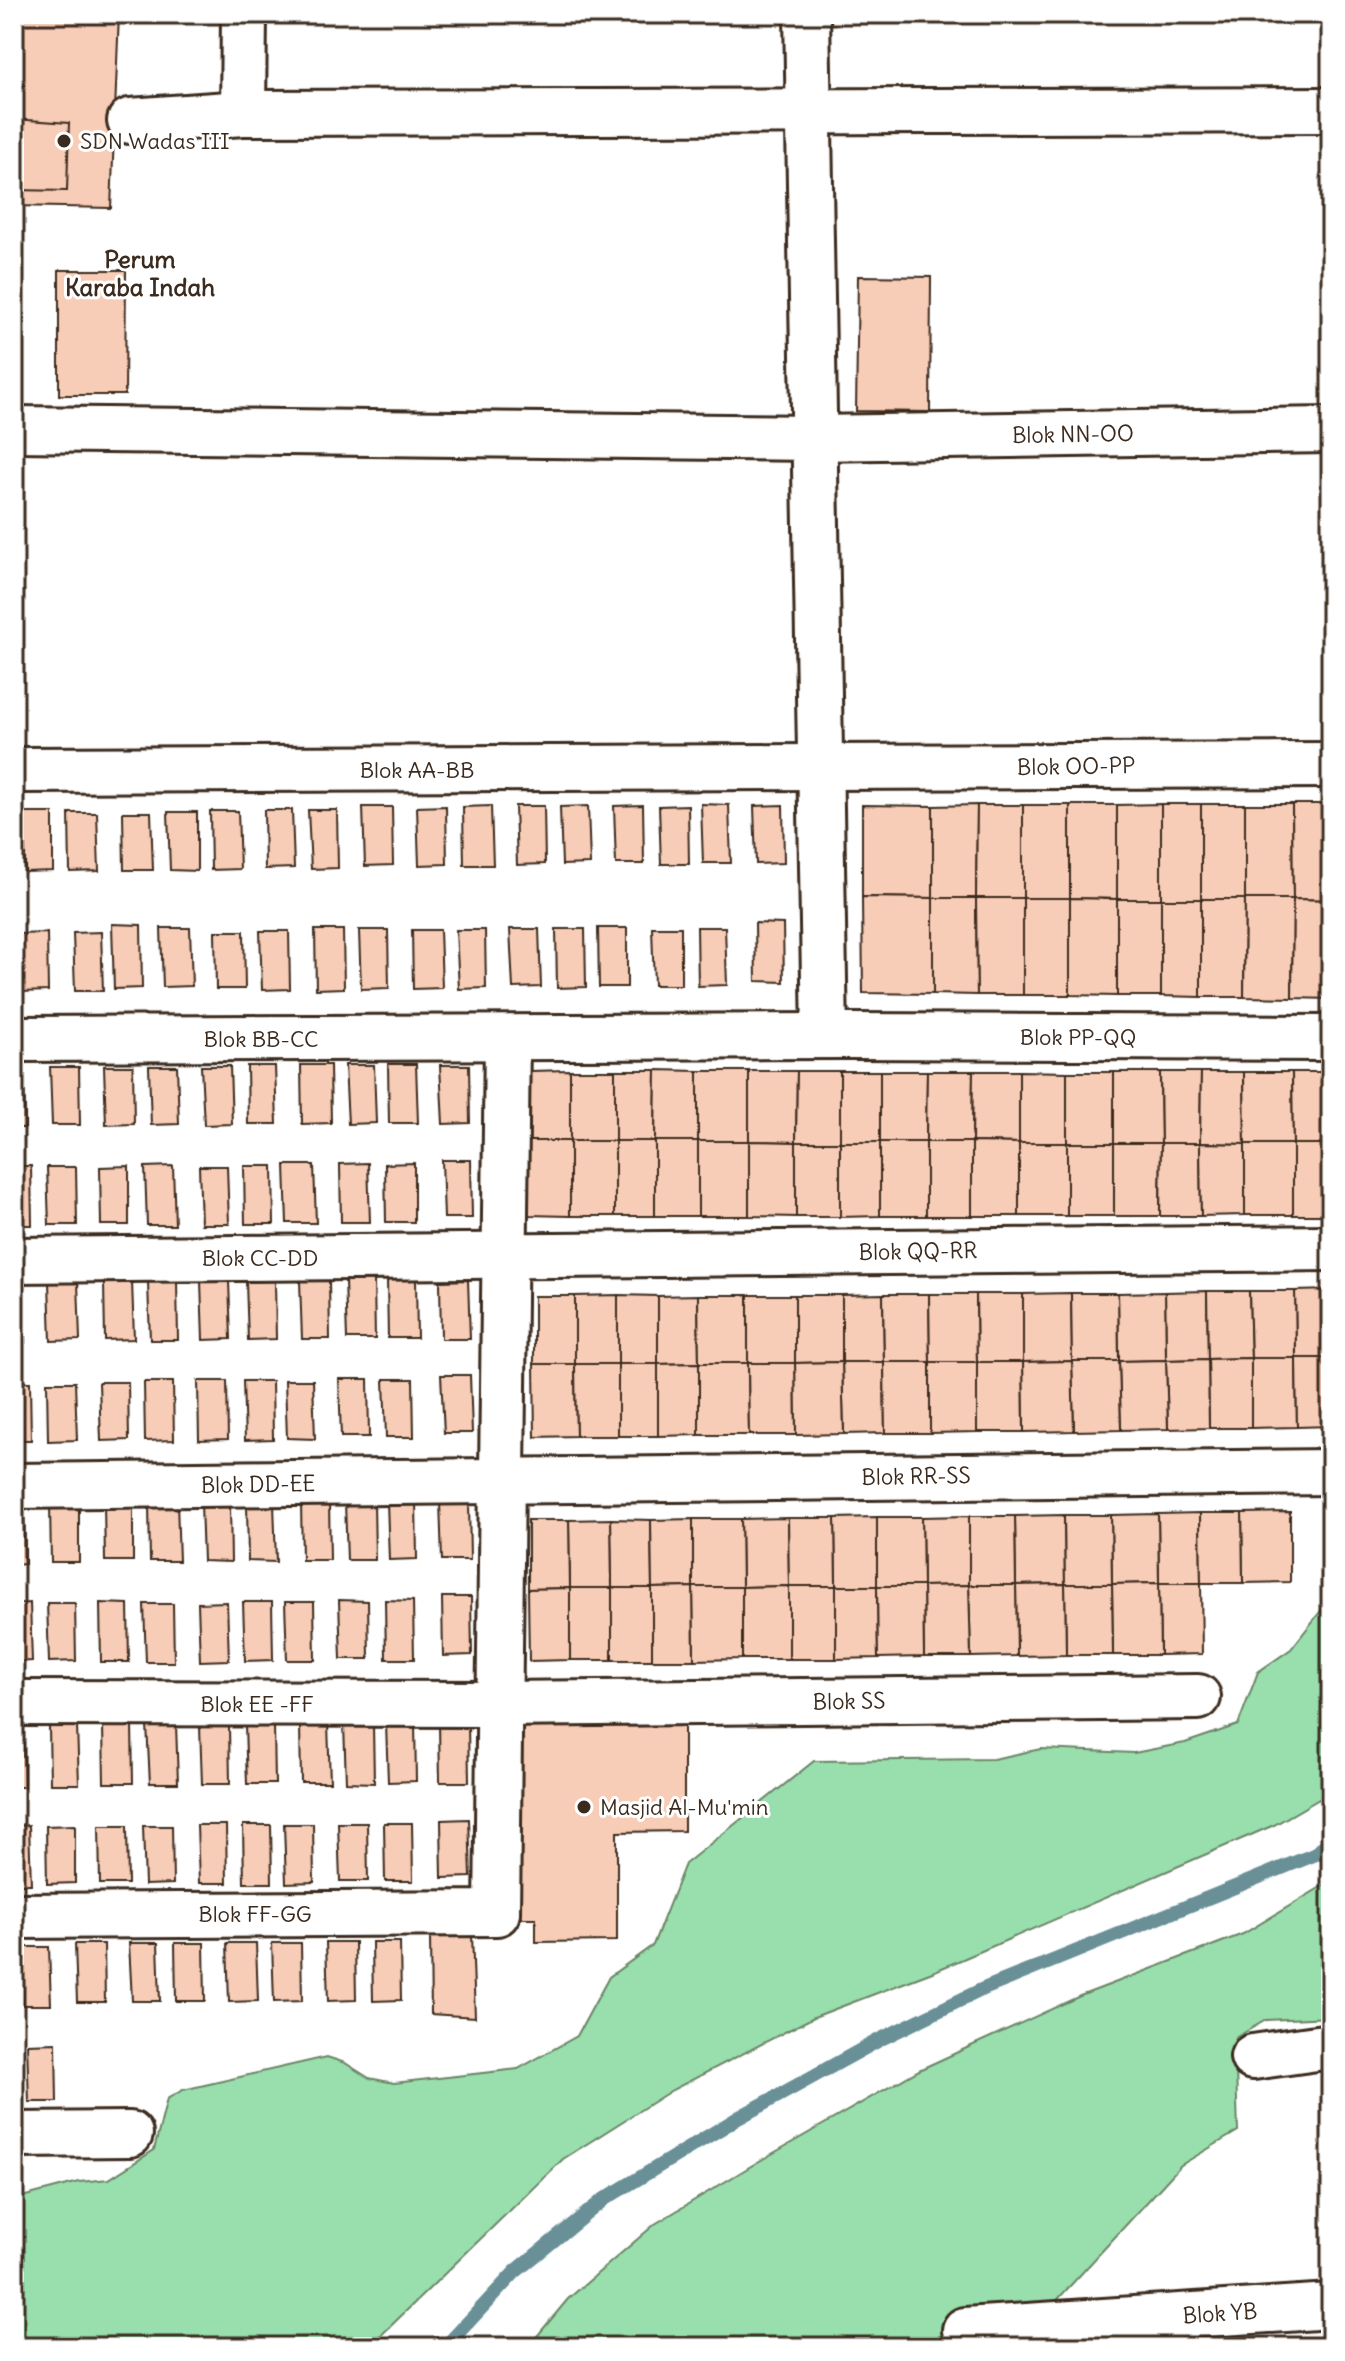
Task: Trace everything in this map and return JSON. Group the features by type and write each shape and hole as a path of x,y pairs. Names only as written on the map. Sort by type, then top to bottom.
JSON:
{"street":[{"path":"243,113 244,14"},
{"path":"807,14 825,1036"},
{"path":"130,121 243,113 1331,110"},
{"name":"Blok NN-OO","path":"14,429 814,438 1331,430"},
{"name":"Blok OO-PP","path":"821,769 1331,765"},
{"name":"Blok AA-BB","path":"14,770 821,769"},
{"path":"499,1704 507,1038"},
{"name":"Blok PP-QQ","path":"507,1038 1331,1038"},
{"name":"Blok BB-CC","path":"14,1039 507,1038"},
{"name":"Blok QQ-RR","path":"505,1256 1331,1248"},
{"name":"Blok CC-DD","path":"14,1260 505,1256"},
{"name":"Blok RR-SS","path":"502,1481 1331,1472"},
{"name":"Blok DD-EE","path":"14,1486 502,1481"},
{"name":"Blok SS","path":"499,1704 1198,1697"},
{"name":"Blok EE -FF","path":"14,1703 499,1704"},
{"name":"Blok FF-GG","path":"14,1916 497,1913 499,1704"},
{"path":"1253,2057 1331,2046"},
{"path":"14,2135 130,2134"},
{"name":"Blok YB","path":"965,2330 1331,2306"}],"green space":[{"path":"1331,1598 1331,1790 1326,1795 1274,1825 935,1971 814,2017 672,2090 563,2159 369,2347 14,2347 14,2199 79,2182 109,2179 154,2150 167,2099 183,2090 327,2057 345,2063 369,2078 394,2083 518,2069 577,2036 609,1977 653,1945 685,1864 814,1761 993,1759 1041,1749 1134,1753 1185,1743 1238,1725 1258,1672 1291,1649"},
{"path":"1331,1881 1331,2017 1266,2020 1235,2038 1238,2131 1181,2165 1014,2347 528,2347 568,2299 655,2224 756,2163 921,2069 1080,1996 1243,1934"}],"building":[{"name":"SDN Wadas III","path":"14,14 119,14 111,208 14,206"},
{"path":"14,119 69,123 67,191 14,190"},
{"path":"59,270 126,270 125,395 59,395"},
{"path":"858,276 931,277 930,412 856,411"},
{"path":"701,804 729,805 731,863 703,863"},
{"path":"1161,804 1201,804 1201,899 1161,899"},
{"path":"1161,804 1161,899 1117,899 1117,805"},
{"path":"1201,804 1245,804 1245,899 1201,899"},
{"path":"1245,804 1292,804 1293,899 1245,899"},
{"path":"1292,804 1331,804 1331,900 1293,899"},
{"path":"643,805 644,864 616,864 614,806"},
{"path":"688,805 689,864 661,864 659,806"},
{"path":"783,805 784,863 756,864 754,806"},
{"path":"862,805 933,806 933,898 862,897"},
{"path":"977,805 976,898 933,898 933,806"},
{"path":"977,805 1023,805 1023,898 976,898"},
{"path":"1023,805 1070,805 1070,898 1023,898"},
{"path":"1070,805 1117,805 1117,899 1070,898"},
{"path":"446,806 447,864 419,865 417,807"},
{"path":"491,806 493,865 464,865 463,807"},
{"path":"515,806 544,806 545,864 517,865"},
{"path":"588,806 590,864 562,865 560,807"},
{"path":"363,807 392,807 393,865 365,866"},
{"path":"264,810 292,810 294,868 265,869"},
{"path":"308,810 337,810 338,868 311,869"},
{"path":"210,811 238,811 240,869 211,870"},
{"path":"123,812 151,812 153,870 124,870"},
{"path":"168,812 197,812 197,871 170,870"},
{"path":"24,813 53,813 53,871 25,872"},
{"path":"69,813 97,813 99,871 70,872"},
{"path":"862,897 933,898 933,994 863,993"},
{"path":"933,898 976,898 977,995 933,994"},
{"path":"976,898 1023,898 1023,995 977,995"},
{"path":"1023,898 1070,898 1070,995 1023,995"},
{"path":"1070,898 1117,899 1117,996 1070,995"},
{"path":"1117,899 1161,899 1161,996 1117,996"},
{"path":"1161,899 1201,899 1201,997 1161,996"},
{"path":"1201,899 1245,899 1244,997 1201,997"},
{"path":"1245,899 1293,899 1292,998 1244,997"},
{"path":"1293,899 1331,900 1331,999 1292,998"},
{"path":"755,923 783,924 784,982 756,981"},
{"path":"112,924 141,925 142,988 114,989"},
{"path":"652,927 681,927 681,985 654,985"},
{"path":"697,927 725,927 727,985 698,986"},
{"path":"161,928 190,928 192,986 163,987"},
{"path":"598,928 627,928 627,987 599,987"},
{"path":"510,929 539,929 541,987 513,988"},
{"path":"556,929 585,929 586,987 557,988"},
{"path":"315,930 343,930 344,988 316,989"},
{"path":"359,930 388,930 389,988 361,989"},
{"path":"412,930 440,930 442,988 413,989"},
{"path":"456,930 485,930 486,988 459,989"},
{"path":"215,931 244,931 245,989 216,989"},
{"path":"260,931 289,931 290,989 262,990"},
{"path":"101,932 103,991 75,991 73,933"},
{"path":"47,933 48,991 21,992 19,934"},
{"path":"388,1064 416,1064 418,1123 389,1123"},
{"path":"301,1065 330,1065 331,1123 302,1124"},
{"path":"345,1065 374,1065 376,1123 348,1124"},
{"path":"440,1065 469,1065 470,1123 443,1124"},
{"path":"104,1066 133,1066 134,1124 106,1125"},
{"path":"149,1066 177,1066 179,1124 151,1125"},
{"path":"201,1066 230,1066 232,1124 204,1125"},
{"path":"247,1066 275,1066 277,1124 248,1124"},
{"path":"50,1067 79,1067 80,1125 52,1125"},
{"path":"14,1069 24,1069 25,1128 14,1128"},
{"path":"570,1070 570,1141 529,1141 530,1071"},
{"path":"570,1070 615,1070 615,1141 570,1141"},
{"path":"615,1070 656,1070 655,1141 615,1141"},
{"path":"656,1070 698,1071 698,1141 655,1141"},
{"path":"698,1071 749,1071 749,1141 698,1141"},
{"path":"749,1071 797,1071 796,1142 749,1141"},
{"path":"797,1071 840,1071 840,1142 796,1142"},
{"path":"840,1071 880,1071 880,1142 840,1142"},
{"path":"880,1071 927,1071 926,1142 880,1142"},
{"path":"927,1071 973,1071 972,1142 926,1142"},
{"path":"973,1071 1019,1071 1019,1143 972,1142"},
{"path":"1019,1071 1067,1072 1067,1143 1019,1143"},
{"path":"1067,1072 1114,1072 1114,1143 1067,1143"},
{"path":"1114,1072 1160,1072 1161,1143 1114,1143"},
{"path":"1160,1072 1201,1072 1200,1143 1161,1143"},
{"path":"1201,1072 1244,1072 1245,1144 1200,1143"},
{"path":"1244,1072 1292,1072 1293,1144 1245,1144"},
{"path":"1292,1072 1331,1072 1331,1144 1293,1144"},
{"path":"529,1141 570,1141 570,1216 529,1215"},
{"path":"570,1141 615,1141 615,1216 570,1216"},
{"path":"615,1141 655,1141 655,1216 615,1216"},
{"path":"655,1141 698,1141 698,1216 655,1216"},
{"path":"698,1141 749,1141 749,1216 698,1216"},
{"path":"749,1141 796,1142 796,1217 749,1216"},
{"path":"796,1142 840,1142 840,1217 796,1217"},
{"path":"840,1142 880,1142 880,1216 840,1217"},
{"path":"880,1142 926,1142 926,1216 880,1216"},
{"path":"926,1142 972,1142 972,1216 926,1216"},
{"path":"972,1142 1019,1143 1019,1216 972,1216"},
{"path":"1019,1143 1067,1143 1067,1216 1019,1216"},
{"path":"1067,1143 1114,1143 1114,1216 1067,1216"},
{"path":"1114,1143 1161,1143 1160,1216 1114,1216"},
{"path":"1161,1143 1200,1143 1201,1216 1160,1216"},
{"path":"1200,1143 1245,1144 1245,1215 1201,1216"},
{"path":"1245,1144 1293,1144 1293,1215 1245,1215"},
{"path":"1293,1144 1331,1144 1331,1215 1293,1215"},
{"path":"442,1160 471,1160 472,1218 444,1218"},
{"path":"368,1163 370,1222 341,1222 340,1164"},
{"path":"414,1163 414,1222 386,1222 385,1164"},
{"path":"285,1165 314,1165 316,1223 287,1223"},
{"path":"14,1166 31,1166 32,1225 14,1225"},
{"path":"129,1166 129,1225 101,1225 100,1167"},
{"path":"173,1166 175,1225 147,1225 145,1167"},
{"path":"199,1166 227,1166 229,1224 201,1224"},
{"path":"244,1166 273,1166 274,1224 245,1224"},
{"path":"47,1167 76,1167 77,1225 49,1225"},
{"path":"387,1279 416,1280 417,1338 388,1338"},
{"path":"329,1280 330,1339 302,1339 300,1281"},
{"path":"374,1280 375,1339 347,1339 345,1281"},
{"path":"468,1280 470,1339 441,1339 440,1281"},
{"path":"132,1281 134,1339 105,1340 104,1282"},
{"path":"177,1281 178,1340 150,1340 148,1282"},
{"path":"201,1281 229,1281 231,1339 203,1340"},
{"path":"275,1281 276,1339 248,1340 246,1282"},
{"path":"49,1282 78,1282 80,1340 51,1341"},
{"path":"14,1285 23,1285 25,1343 14,1343"},
{"path":"1331,1290 1331,1358 1296,1358 1295,1291"},
{"path":"1207,1291 1208,1359 1166,1360 1165,1292"},
{"path":"1207,1291 1249,1291 1251,1358 1208,1359"},
{"path":"1249,1291 1295,1291 1296,1358 1251,1358"},
{"path":"1165,1292 1166,1360 1119,1361 1118,1293"},
{"path":"1071,1293 1072,1361 1023,1362 1023,1294"},
{"path":"1071,1293 1118,1293 1119,1361 1072,1361"},
{"path":"883,1294 884,1362 842,1362 842,1295"},
{"path":"883,1294 929,1294 930,1362 884,1362"},
{"path":"929,1294 976,1294 977,1362 930,1362"},
{"path":"976,1294 1023,1294 1023,1362 977,1362"},
{"path":"618,1295 618,1364 575,1364 575,1296"},
{"path":"618,1295 658,1296 658,1364 618,1364"},
{"path":"698,1295 699,1363 658,1364 658,1296"},
{"path":"698,1295 748,1295 748,1363 699,1363"},
{"path":"748,1295 795,1295 795,1363 748,1363"},
{"path":"795,1295 842,1295 842,1362 795,1363"},
{"path":"534,1296 575,1296 575,1364 534,1364"},
{"path":"1251,1358 1296,1358 1297,1427 1251,1428"},
{"path":"1251,1358 1251,1428 1209,1428 1208,1359"},
{"path":"1296,1358 1331,1358 1331,1426 1297,1427"},
{"path":"1208,1359 1209,1428 1168,1429 1166,1360"},
{"path":"1166,1360 1168,1429 1121,1430 1119,1361"},
{"path":"1072,1361 1119,1361 1121,1430 1074,1431"},
{"path":"1072,1361 1074,1431 1024,1432 1023,1362"},
{"path":"842,1362 884,1362 885,1433 844,1434"},
{"path":"842,1362 844,1434 796,1435 795,1363"},
{"path":"884,1362 930,1362 930,1433 885,1433"},
{"path":"930,1362 977,1362 977,1432 930,1433"},
{"path":"977,1362 1023,1362 1024,1432 977,1432"},
{"path":"699,1363 748,1363 749,1435 699,1435"},
{"path":"699,1363 699,1435 658,1436 658,1364"},
{"path":"748,1363 795,1363 796,1435 749,1435"},
{"path":"534,1364 575,1364 576,1436 535,1437"},
{"path":"575,1364 618,1364 618,1436 576,1436"},
{"path":"618,1364 658,1364 658,1436 618,1436"},
{"path":"441,1375 470,1375 472,1433 444,1433"},
{"path":"339,1379 368,1379 369,1437 341,1437"},
{"path":"384,1379 413,1379 414,1437 386,1437"},
{"path":"285,1380 313,1380 315,1439 287,1438"},
{"path":"198,1381 227,1381 228,1439 199,1440"},
{"path":"243,1381 272,1381 273,1439 245,1440"},
{"path":"14,1382 30,1382 31,1440 14,1440"},
{"path":"47,1382 75,1382 77,1440 48,1441"},
{"path":"99,1382 128,1382 129,1440 101,1441"},
{"path":"144,1382 173,1382 174,1440 145,1441"},
{"path":"329,1501 330,1560 302,1560 301,1502"},
{"path":"374,1501 375,1560 347,1560 345,1502"},
{"path":"387,1501 416,1501 417,1559 389,1560"},
{"path":"469,1501 470,1560 442,1560 440,1502"},
{"path":"133,1502 133,1561 105,1561 104,1503"},
{"path":"177,1502 179,1561 150,1561 149,1503"},
{"path":"79,1503 79,1562 51,1562 50,1504"},
{"path":"201,1503 230,1503 231,1562 203,1561"},
{"path":"247,1503 274,1503 276,1562 248,1561"},
{"path":"24,1506 25,1564 14,1565 14,1507"},
{"path":"1290,1512 1290,1582 1243,1583 1242,1513"},
{"path":"1200,1513 1201,1583 1159,1583 1158,1514"},
{"path":"1200,1513 1242,1513 1243,1583 1201,1583"},
{"path":"1158,1514 1159,1583 1112,1584 1111,1515"},
{"path":"1064,1515 1065,1584 1016,1585 1015,1516"},
{"path":"1064,1515 1111,1515 1112,1584 1065,1584"},
{"path":"969,1516 969,1585 923,1586 922,1517"},
{"path":"969,1516 1015,1516 1016,1585 969,1585"},
{"path":"877,1517 877,1586 836,1586 835,1518"},
{"path":"877,1517 922,1517 923,1586 877,1586"},
{"path":"788,1518 789,1586 742,1587 741,1519"},
{"path":"788,1518 835,1518 836,1586 789,1586"},
{"path":"611,1519 651,1520 652,1588 612,1588"},
{"path":"611,1519 612,1588 570,1588 569,1520"},
{"path":"693,1519 693,1587 652,1588 651,1520"},
{"path":"693,1519 741,1519 742,1587 693,1587"},
{"path":"528,1520 569,1520 570,1588 528,1589"},
{"path":"1159,1583 1201,1583 1202,1654 1160,1655"},
{"path":"1159,1583 1160,1655 1113,1655 1112,1584"},
{"path":"1065,1584 1112,1584 1113,1655 1066,1655"},
{"path":"1065,1584 1066,1655 1017,1656 1016,1585"},
{"path":"969,1585 1016,1585 1017,1656 971,1657"},
{"path":"969,1585 971,1657 924,1657 923,1586"},
{"path":"789,1586 836,1586 836,1659 789,1659"},
{"path":"789,1586 789,1659 742,1659 742,1587"},
{"path":"836,1586 877,1586 878,1658 836,1659"},
{"path":"877,1586 923,1586 924,1657 878,1658"},
{"path":"693,1587 742,1587 742,1659 694,1660"},
{"path":"693,1587 694,1660 652,1660 652,1588"},
{"path":"570,1588 612,1588 612,1660 570,1660"},
{"path":"570,1588 570,1660 529,1661 528,1589"},
{"path":"612,1588 652,1588 652,1660 612,1660"},
{"path":"442,1597 471,1597 472,1655 443,1656"},
{"path":"339,1600 368,1601 369,1659 341,1659"},
{"path":"385,1600 413,1601 414,1659 386,1659"},
{"path":"227,1602 229,1660 200,1661 198,1603"},
{"path":"243,1602 272,1602 273,1660 245,1661"},
{"path":"285,1602 314,1602 315,1660 287,1660"},
{"path":"30,1603 32,1661 14,1662 14,1604"},
{"path":"47,1603 75,1603 76,1661 49,1662"},
{"path":"100,1603 128,1604 129,1662 101,1662"},
{"path":"144,1604 173,1604 174,1662 146,1662"},
{"path":"684,1719 684,1831 617,1832 617,1941 536,1942 536,1918 519,1918 518,1720"},
{"path":"415,1723 416,1781 388,1782 386,1724"},
{"path":"132,1724 133,1783 104,1783 103,1725"},
{"path":"176,1724 178,1783 150,1783 147,1725"},
{"path":"300,1724 328,1724 330,1782 301,1782"},
{"path":"344,1724 373,1724 374,1783 346,1782"},
{"path":"439,1724 468,1724 469,1782 440,1782"},
{"path":"274,1725 275,1784 247,1784 245,1726"},
{"path":"49,1726 77,1726 79,1784 50,1784"},
{"path":"200,1726 229,1726 230,1784 202,1784"},
{"path":"14,1729 23,1729 24,1787 14,1787"},
{"path":"469,1819 471,1877 442,1878 441,1820"},
{"path":"338,1823 367,1823 368,1881 340,1881"},
{"path":"384,1823 412,1823 413,1881 385,1881"},
{"path":"284,1824 313,1824 314,1882 286,1883"},
{"path":"29,1825 31,1884 14,1884 14,1826"},
{"path":"75,1825 75,1883 47,1884 46,1826"},
{"path":"197,1825 226,1825 227,1883 199,1883"},
{"path":"243,1825 271,1825 272,1883 244,1883"},
{"path":"99,1826 127,1826 128,1884 100,1884"},
{"path":"143,1826 172,1826 173,1884 145,1885"},
{"path":"472,1934 475,2017 431,2014 430,1936"},
{"path":"326,1942 355,1942 356,2000 328,2001"},
{"path":"372,1942 400,1942 401,2000 373,2001"},
{"path":"129,1943 158,1943 160,2001 132,2001"},
{"path":"175,1943 204,1943 205,2001 176,2001"},
{"path":"227,1943 256,1943 258,2001 229,2002"},
{"path":"272,1943 301,1943 302,2001 274,2002"},
{"path":"75,1944 104,1944 105,2002 77,2002"},
{"path":"20,1947 49,1947 51,2005 23,2005"},
{"path":"56,2043 57,2102 29,2102 27,2044"}],"waterway":[{"path":"445,2347 515,2272 603,2200 738,2118 881,2039 981,1990 1316,1854 1331,1839"}],"place":[{"name":"SDN Wadas III","path":"64,141"},
{"name":"Masjid Al-Mu'min","path":"584,1807"}],"district":[{"name":"Perum Karaba Indah","path":"140,274"}]}
